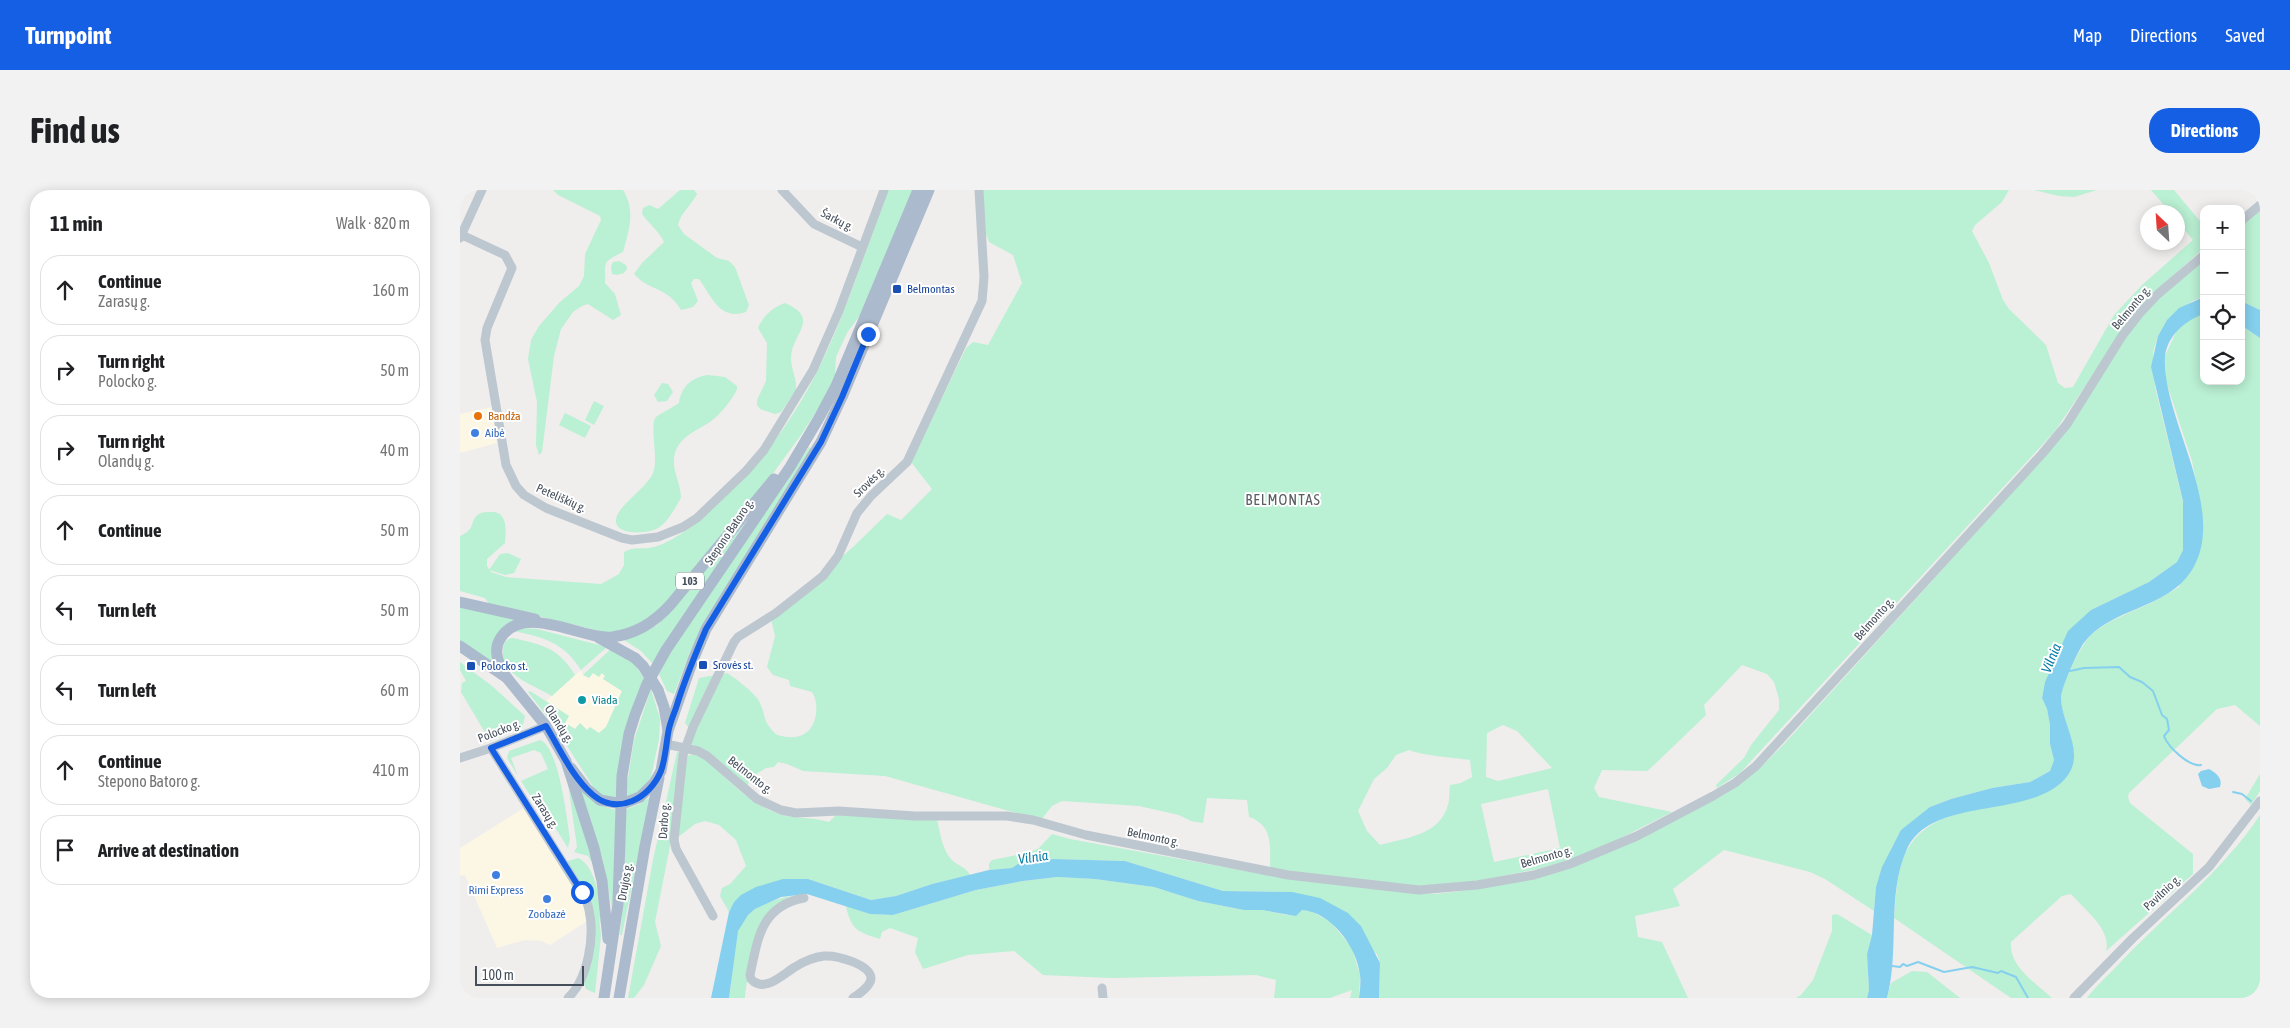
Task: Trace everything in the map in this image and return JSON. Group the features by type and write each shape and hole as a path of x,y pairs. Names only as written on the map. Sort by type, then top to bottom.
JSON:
{"main road":[{"name":"Stepono Batoro g.","path":"610,961 620,876 621,785 624,756 635,715 647,684 666,650 807,439 836,386 918,190"},
{"name":"103","path":"566,761 587,789 600,800 622,804 640,797 649,789 661,771 668,731 706,629 821,442 842,397 929,190"},
{"name":"103","path":"460,602 551,623 599,638 635,632 646,627 662,614 807,439"},
{"name":"103","path":"507,678 500,668 497,654 500,639 518,625 526,623 551,623"},
{"path":"599,638 634,658 646,671 658,690 664,707 668,731"},
{"name":"Olandų g.","path":"460,646 507,678 546,726 566,761"},
{"path":"566,761 594,848 602,881 610,961 604,998"},
{"name":"Drujos g.","path":"620,992 645,846 661,771"}],"street":[{"path":"461,237 482,190"},
{"name":"Šarkų g.","path":"782,190 814,224 862,247"},
{"path":"862,247 884,190"},
{"name":"Srovės g.","path":"685,749 693,727 734,642 738,637 776,613 823,576 838,556 857,513 871,496 907,462 982,301 984,277 979,190"},
{"path":"2245,218 2260,205"},
{"name":"Peteliškių g.","path":"461,237 496,250 507,257 511,264 511,274 487,328 485,340 506,466 516,486 532,501 622,538 632,540 658,537 683,527 697,518 746,471 764,450 813,370 862,247"},
{"name":"Belmonto g.","path":"666,744 707,756 757,799 781,810 796,813 838,811 915,816 1007,816 1034,820 1078,833 1261,870 1310,878 1419,890 1477,886 1534,875 1570,864 1637,836 1713,796 1735,783 1756,766 2042,454 2067,424 2122,336 2140,313 2158,294 2200,258"},
{"name":"Polocko g.","path":"460,758 546,726"},
{"name":"Zarasų g.","path":"491,748 582,892 589,910 590,943 583,978 577,990 568,998"},
{"name":"Darbo g.","path":"685,749 674,840 676,849 713,916"},
{"name":"Pavilnio g.","path":"2074,998 2133,938 2209,867 2260,800"},
{"path":"804,898 784,904 772,912 760,936 750,975 751,979 760,985 768,984 804,963 824,956 837,956 865,969 871,978 869,984 853,998"}],"shaded area":[{"path":"492,407 497,443 460,453 460,414"},
{"path":"581,670 583,675 589,678 593,673 601,673 605,676 603,679 622,691 606,727 599,733 590,727 588,730 580,723 576,729 565,723 569,716 546,701"},
{"path":"524,808 587,907 589,920 550,945 542,941 525,940 497,948 465,875 460,876 460,848"}],"green space":[{"path":"553,190 623,190 629,205 630,221 623,252 611,258 605,266 605,283 615,294 621,315 613,320 588,304 573,312 561,329 554,356 542,452 539,455 536,445 537,402 528,359 531,340 539,326 560,302 579,286 584,276 585,254 601,220 600,216 558,195"},
{"path":"680,190 694,190 697,194 681,216 678,225 684,234 717,258 729,261 735,267 749,305 746,312 737,314 723,310 713,300 699,279 694,279 691,283 698,301 693,307 681,310 670,297 646,284 634,274 642,263 664,242 642,214 643,208 649,205 658,209"},
{"path":"888,190 913,190 863,311 847,333 836,357 835,376 822,403 774,472 658,611 630,628 622,631 604,632 489,604 485,598 460,591 460,536 471,528 476,516 482,513 497,513 501,515 505,523 505,543 487,559 487,566 491,572 506,577 601,584 619,574 624,565 624,552 631,549 650,548 663,544 690,528 714,507 781,432 815,375 842,315"},
{"path":"979,190 2009,190 2002,202 1975,225 1972,231 1989,263 2003,300 2009,309 2046,345 2058,383 2065,388 2073,387 2114,315 2142,285 2182,250 2185,250 2185,247 2193,240 2185,230 2185,205 2164,205 2151,190 2174,190 2200,221 2200,252 2151,295 2129,321 2055,431 1740,773 1717,788 1716,785 1744,758 1751,745 1779,710 1779,699 1774,682 1767,674 1742,665 1704,705 1706,715 1647,771 1602,770 1594,788 1599,797 1672,812 1607,845 1572,859 1538,869 1467,883 1439,886 1409,886 1270,869 1270,845 1267,832 1257,821 1249,817 1247,800 1207,798 1203,823 1191,821 1179,815 1139,806 1062,801 1052,806 1041,820 885,776 803,771 778,762 774,767 766,768 750,778 747,788 707,753 691,744 694,734 685,723 699,678 727,673 757,698 766,722 777,735 798,737 812,726 816,715 816,703 812,692 790,686 789,680 773,675 767,667 775,636 771,619 853,547 887,514 901,520 932,489 911,462 966,348 973,342 988,345 1022,283 1013,255 989,242 980,217","holes":["1503,725 1517,731 1552,768 1498,781 1486,777 1487,733","1409,750 1429,755 1470,760 1472,777 1461,783 1450,785 1449,803 1444,815 1430,829 1420,834 1380,845 1367,831 1358,811 1374,779 1387,768 1396,755","1548,789 1560,848 1494,862 1481,804"]},
{"path":"2034,190 2097,190 2074,197 2059,196"},
{"path":"2260,210 2260,310 2245,303 2245,223"},
{"path":"619,261 626,265 627,269 624,273 612,274 611,266 613,262"},
{"path":"2200,262 2200,298 2192,301 2167,320 2158,336 2153,352 2155,387 2183,502 2183,550 2177,562 2149,582 2091,610 2052,669 2045,682 2042,698 2047,709 2050,725 2050,744 2054,760 2050,771 2030,782 1992,788 1930,807 1893,845 1876,887 1874,911 1825,879 1810,872 1724,850 1673,889 1680,906 1635,916 1638,937 1662,942 1688,998 1379,998 1380,963 1377,954 1292,892 1223,891 1125,861 1053,859 1018,864 1013,868 989,870 989,864 992,860 1031,852 1039,848 1052,834 1070,839 1285,878 1435,894 1494,886 1622,846 1727,793 1759,769 1785,743 2037,465 2132,328 2149,308"},
{"path":"785,303 802,315 803,321 802,328 792,349 791,358 796,390 781,412 775,414 760,409 757,405 757,400 766,381 767,343 758,328 769,312"},
{"path":"2200,315 2200,385 2245,385 2245,328 2260,338 2260,726 2235,705 2217,709 2129,793 2130,803 2193,854 2193,874 2106,951 2105,935 2096,921 2071,894 2062,896 2011,942 2011,951 2014,959 2024,973 2052,998 2011,998 1894,918 1899,872 1908,849 1918,835 1930,826 1945,818 1961,813 2039,795 2052,789 2063,780 2070,771 2073,751 2061,698 2064,683 2083,646 2092,634 2105,625 2179,587 2202,512 2192,461 2166,381 2165,356 2177,330 2192,318"},
{"path":"708,375 725,377 737,386 737,389 717,416 687,436 678,446 675,452 674,465 681,498 668,519 658,528 647,532 633,532 621,529 617,525 617,515 650,479 655,467 653,427 656,417 679,403 682,392 688,384 697,378"},
{"path":"662,383 668,384 673,392 667,401 658,402 654,395"},
{"path":"594,401 604,406 594,425 585,420"},
{"path":"565,413 591,426 585,438 559,425"},
{"path":"809,447 812,449 690,652 674,694 667,691 659,674 672,648"},
{"path":"754,510 653,664 641,651 624,640 656,626 665,617"},
{"path":"508,553 521,559 514,573 505,575 489,570 500,554"},
{"path":"460,606 516,620 500,633 496,644 493,665 460,641"},
{"path":"524,628 537,629 607,647 581,670 560,647 544,639 514,631"},
{"path":"513,638 541,645 556,653 575,675 552,696 519,678 506,666 503,658 505,643"},
{"path":"611,649 634,664 644,678 616,799 602,795 594,788 555,727 528,692 530,691 569,716 565,723 575,729 580,723 587,730 590,727 599,733 606,727 622,691 603,679 605,676 602,673 599,677 593,673 589,678 583,675"},
{"path":"460,662 492,686 525,716 522,728 490,741 461,692 462,683 466,681 460,670"},
{"path":"651,689 660,719 659,739 651,777 640,791 625,798 634,740"},
{"path":"540,740 547,745 557,769 570,839 568,848 537,799 530,795 521,781 548,769 541,753 534,750 511,758 518,776 507,758 509,751"},
{"path":"677,752 679,752 671,841 655,922 661,946 644,985 634,998 628,998 653,860"},
{"path":"693,754 702,757 758,804 779,814 829,822 836,815 937,819 946,851 954,862 970,875 932,884 896,896 871,900 808,879 734,902 729,912 720,896 722,888 730,884 746,866 736,840 719,825 705,821 695,824 677,838 687,756"},
{"path":"2260,774 2260,791 2251,805 2245,799"},
{"path":"568,783 595,868 588,856 574,852 577,847"},
{"path":"578,785 599,805 616,810 613,914 603,860"},
{"path":"650,797 622,935 620,935 625,884 624,810 640,804"},
{"path":"2260,815 2260,998 2087,998 2134,948 2228,856"},
{"path":"578,858 590,869 597,887 600,907 601,936 595,993 586,989 584,984 592,917 568,865 568,861"},
{"path":"1057,877 1095,879 1154,887 1198,901 1244,910 1262,910 1287,915 1302,910 1310,911 1330,921 1352,948 1360,975 1359,998 1350,998 1352,990 1330,998 1274,998 1276,980 1256,975 1111,978 1043,975 1014,951 968,955 923,969 915,952 918,938 890,928 882,932 880,939 861,932 850,920 846,906 870,914 893,915 976,890"},
{"path":"807,894 784,901 772,909 762,925 758,938 745,998 729,998 733,951 740,925 755,909 764,904 786,897"},
{"path":"1837,914 1872,935 1867,954 1869,990 1867,998 1796,998 1801,995 1813,980 1832,931 1832,915"},
{"path":"1912,971 1927,972 1960,998 1887,998 1891,983"}],"water":[{"path":"2200,299 2200,316 2190,320 2173,336 2166,350 2165,358 2167,382 2173,408 2199,493 2203,520 2201,546 2192,570 2181,583 2168,593 2108,622 2094,632 2083,644 2070,670 2061,697 2074,756 2073,766 2068,775 2053,789 2032,798 1960,814 1938,821 1920,832 1907,849 1897,885 1893,961 1887,998 1867,998 1869,990 1867,954 1872,935 1876,887 1882,867 1901,830 1930,807 1992,788 2030,782 2050,771 2054,760 2050,744 2050,725 2047,709 2042,698 2045,682 2068,631 2091,610 2149,582 2177,562 2183,550 2183,501 2151,367 2158,336 2167,320 2179,308"},
{"path":"2245,303 2260,310 2260,338 2245,328"},
{"path":"2209,769 2220,778 2220,787 2209,789 2202,786 2198,774"},
{"path":"1053,859 1125,861 1223,891 1292,892 1320,898 1348,913 1361,926 1380,963 1379,998 1359,998 1360,975 1354,953 1341,933 1332,924 1313,912 1302,910 1296,916 1262,910 1244,910 1198,901 1154,887 1095,879 1057,877 976,890 893,915 870,914 807,894 781,897 755,909 748,915 738,931 729,998 711,998 729,912 734,902 741,895 756,887 783,879 808,879 871,900 896,896 932,884 989,870 1012,868 1018,864"}],"waterway":[{"path":"2070,671 2084,668 2119,667 2130,677 2142,682 2153,691 2162,715 2167,719 2169,730 2164,736 2166,740 2174,751 2185,760 2201,765"},
{"path":"2233,792 2242,794 2251,801"},
{"path":"1892,966 1900,967 1903,964 1907,966 1918,962 1944,972 1972,967 1998,973 2001,971 2016,977 2028,998"}],"place":[{"name":"Belmontas","path":"897,289"},
{"name":"Bandža","path":"478,416"},
{"name":"Aibė","path":"475,433"},
{"name":"Srovės st.","path":"703,665"},
{"name":"Polocko st.","path":"471,666"},
{"name":"Viada","path":"582,700"},
{"name":"Rimi Express","path":"496,875"},
{"name":"Zoobazė","path":"547,899"}],"district":[{"name":"BELMONTAS","path":"1283,499"}],"route":[{"path":"582,892 491,748 546,726 566,761 587,789 600,800 610,804 627,804 645,794 661,771 668,731 706,629 821,442 868,334"}],"water label":[{"name":"Vilnia","path":"2051,658"},
{"name":"Vilnia","path":"1033,857"}]}
